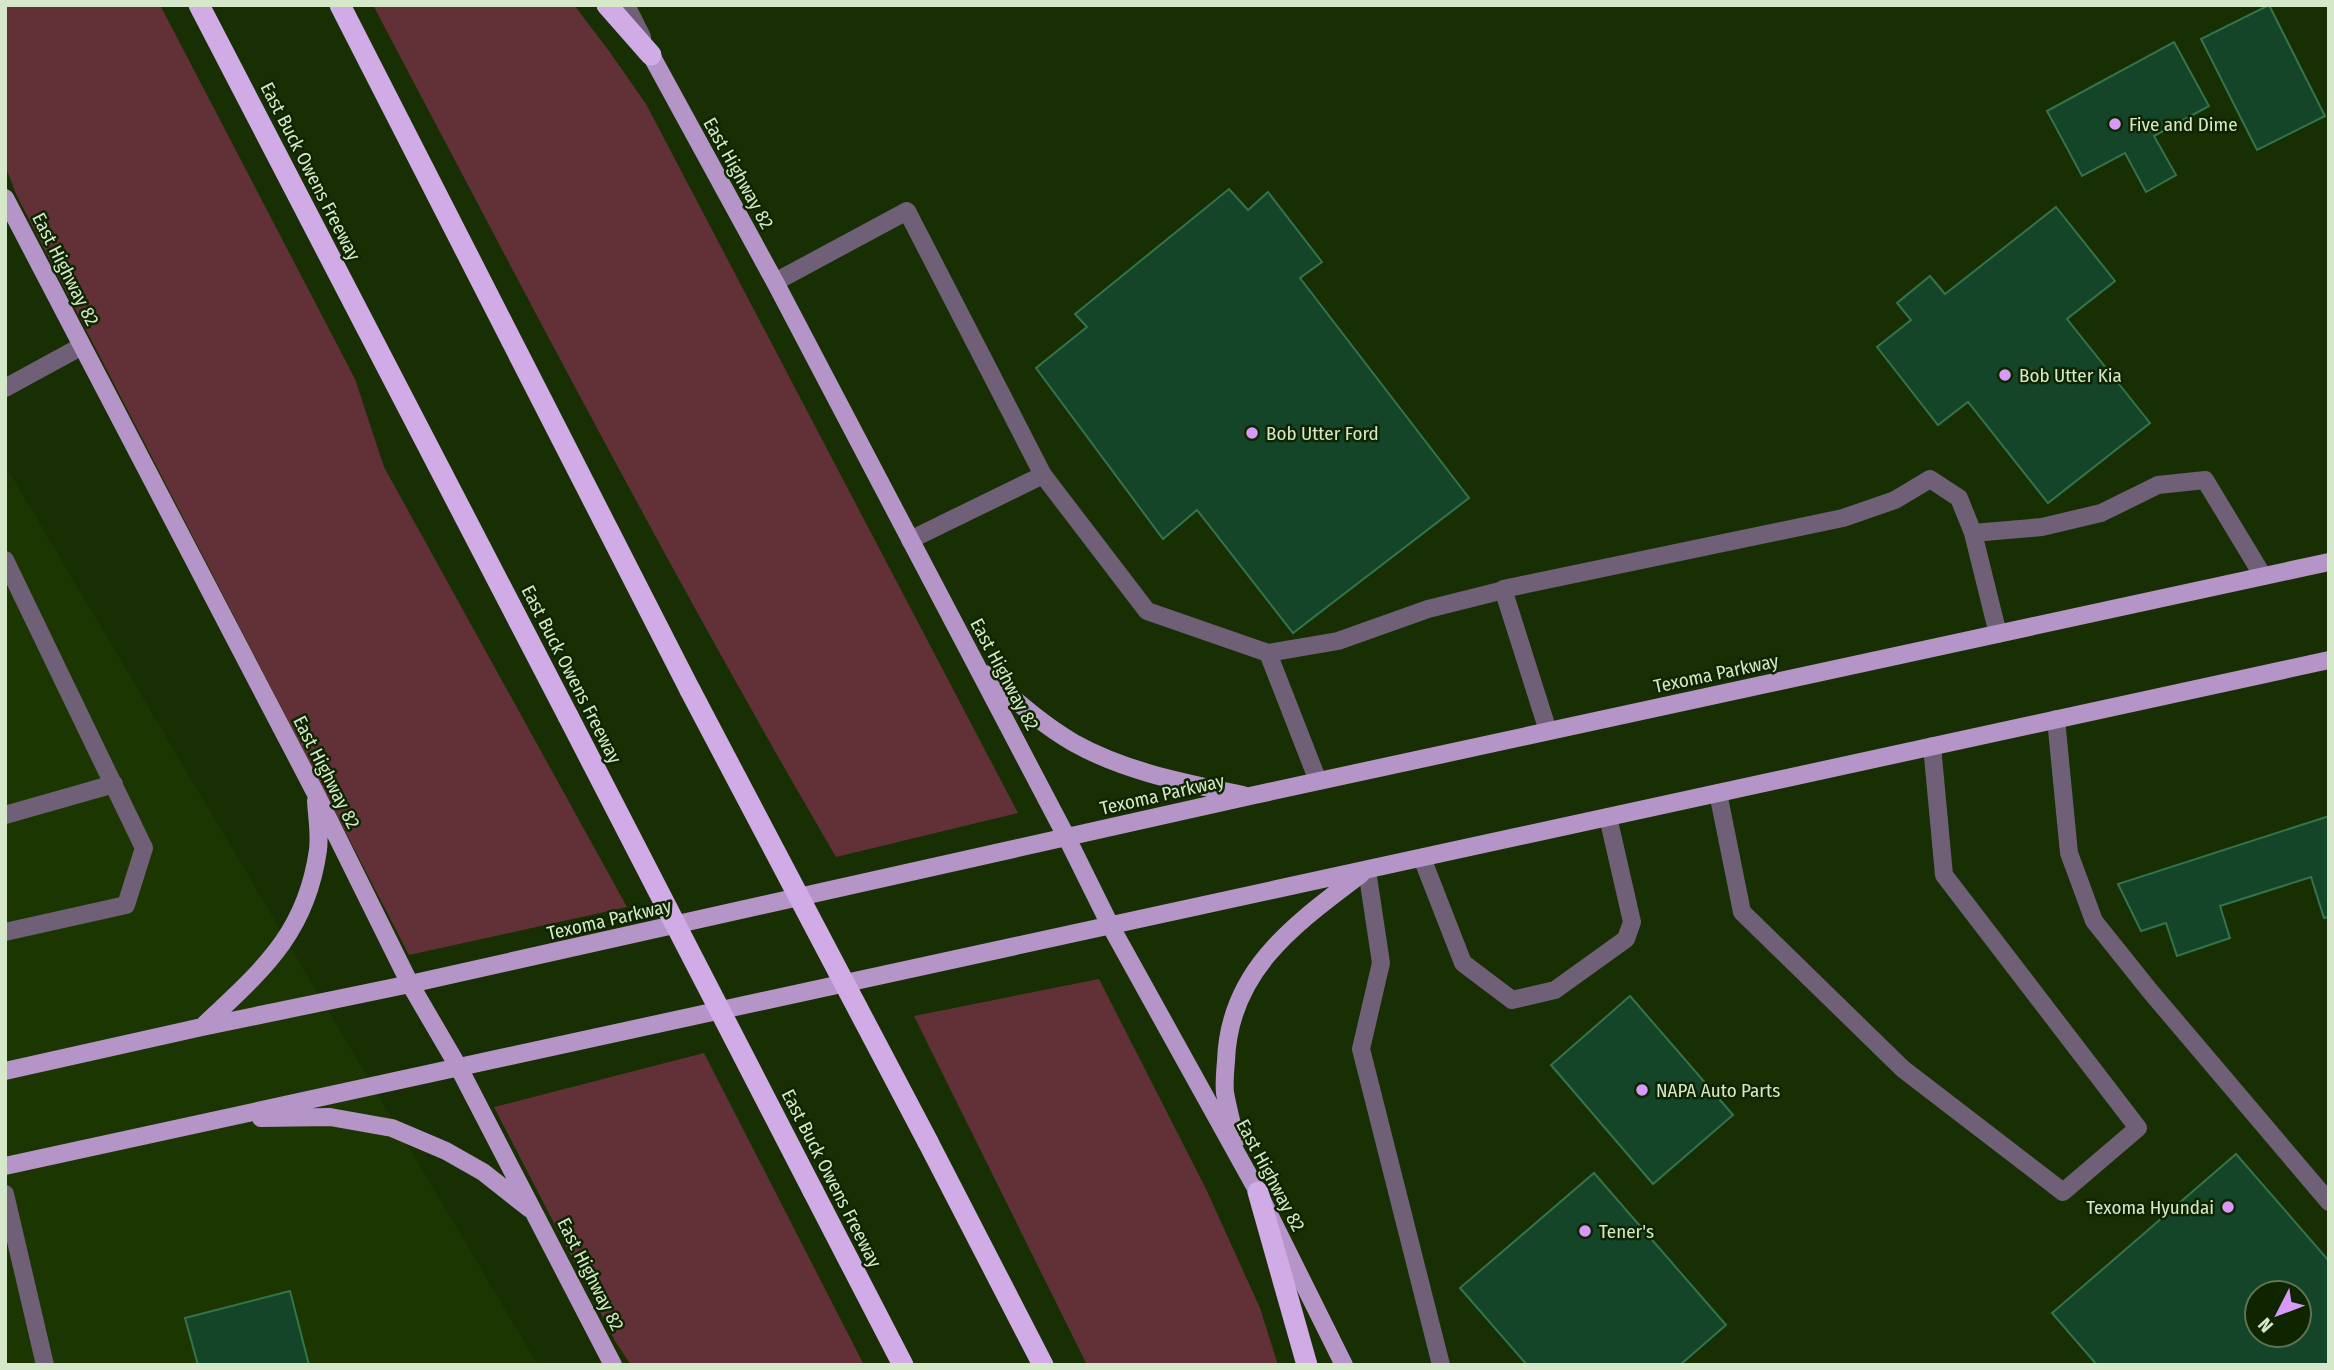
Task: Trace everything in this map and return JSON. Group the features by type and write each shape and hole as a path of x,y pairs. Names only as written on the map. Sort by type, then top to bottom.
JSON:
{"highway":[{"name":"East Buck Owens Freeway","path":"199,5 903,1365"},
{"path":"340,5 690,691 1043,1365"},
{"path":"607,5 651,55"},
{"path":"1258,1192 1307,1365"}],"main road":[{"name":"East Highway 82","path":"651,55 775,282 1067,838 1110,926 1258,1192 1343,1365"},
{"name":"East Highway 82","path":"5,198 316,794 411,984 459,1068 614,1365"},
{"name":"Texoma Parkway","path":"5,1071 411,984 1318,781 2329,562"},
{"path":"5,1166 2329,660"},
{"path":"978,668 1036,717 1074,743 1125,765 1163,777 1250,796"},
{"path":"202,1027 265,967 289,936 307,895 318,848 316,794"},
{"path":"1240,1161 1225,1091 1226,1038 1240,993 1270,950 1312,911 1367,870"},
{"path":"215,1120 330,1117 392,1128 446,1151 483,1172 536,1214"}],"street":[{"name":"East Highway 82","path":"626,5 651,55"},
{"path":"775,282 908,211 1043,475 1147,611 1268,653 1338,641 1428,609 1504,590 1843,518 1895,500 1930,479 1959,498 1973,533 1998,634"},
{"path":"5,388 82,346"},
{"path":"910,540 1043,475"},
{"path":"1973,533 2042,527 2101,513 2158,485 2204,480 2263,576"},
{"path":"5,932 125,905 144,848 7,566"},
{"path":"1504,590 1548,731"},
{"path":"1268,653 1318,781"},
{"path":"2056,719 2070,853 2094,921 2329,1202"},
{"path":"1718,793 1742,912 1903,1069 2063,1192 2138,1128 1944,875 1932,746"},
{"path":"5,815 114,784"},
{"path":"1422,858 1463,962 1512,1000 1555,990 1626,940 1632,922 1608,817"},
{"path":"1367,870 1381,963 1361,1049 1441,1365"},
{"path":"5,1194 46,1365"}],"shaded area":[{"path":"5,5 160,5 355,379 384,467 627,907 409,955 16,194 5,165"},
{"path":"373,5 574,5 646,104 1018,813 836,857 658,540"},
{"path":"10,473 538,1365 5,1365 5,474"},
{"path":"1099,979 1206,1189 1260,1308 1278,1365 1087,1365 914,1016"},
{"path":"704,1053 864,1365 631,1365 615,1341 494,1107"}],"building":[{"path":"2269,5 2325,116 2257,150 2201,39"},
{"name":"Five and Dime","path":"2174,42 2209,106 2154,136 2176,175 2146,192 2125,153 2082,176 2047,111"},
{"name":"Bob Utter Ford","path":"1229,189 1248,210 1268,192 1322,262 1300,278 1469,498 1293,633 1197,510 1163,539 1036,368 1087,327 1075,314"},
{"name":"Bob Utter Kia","path":"2056,207 2115,281 2067,319 2150,423 2048,503 1968,402 1938,425 1877,347 1911,320 1897,303 1930,276 1945,294"},
{"path":"2329,816 2329,917 2324,918 2311,877 2220,906 2230,938 2177,956 2166,923 2141,931 2118,884"},
{"name":"NAPA Auto Parts","path":"1630,996 1733,1115 1653,1184 1551,1065"},
{"name":"Texoma Hyundai","path":"2236,1154 2329,1261 2329,1365 2097,1365 2052,1313"},
{"name":"Tener's","path":"1594,1173 1726,1325 1680,1365 1527,1365 1460,1288"},
{"path":"290,1291 309,1365 198,1365 185,1318"}],"place":[{"name":"Five and Dime","path":"2115,124"},
{"name":"Bob Utter Kia","path":"2005,375"},
{"name":"Bob Utter Ford","path":"1252,433"},
{"name":"NAPA Auto Parts","path":"1642,1090"},
{"name":"Texoma Hyundai","path":"2228,1207"},
{"name":"Tener's","path":"1585,1231"}]}
